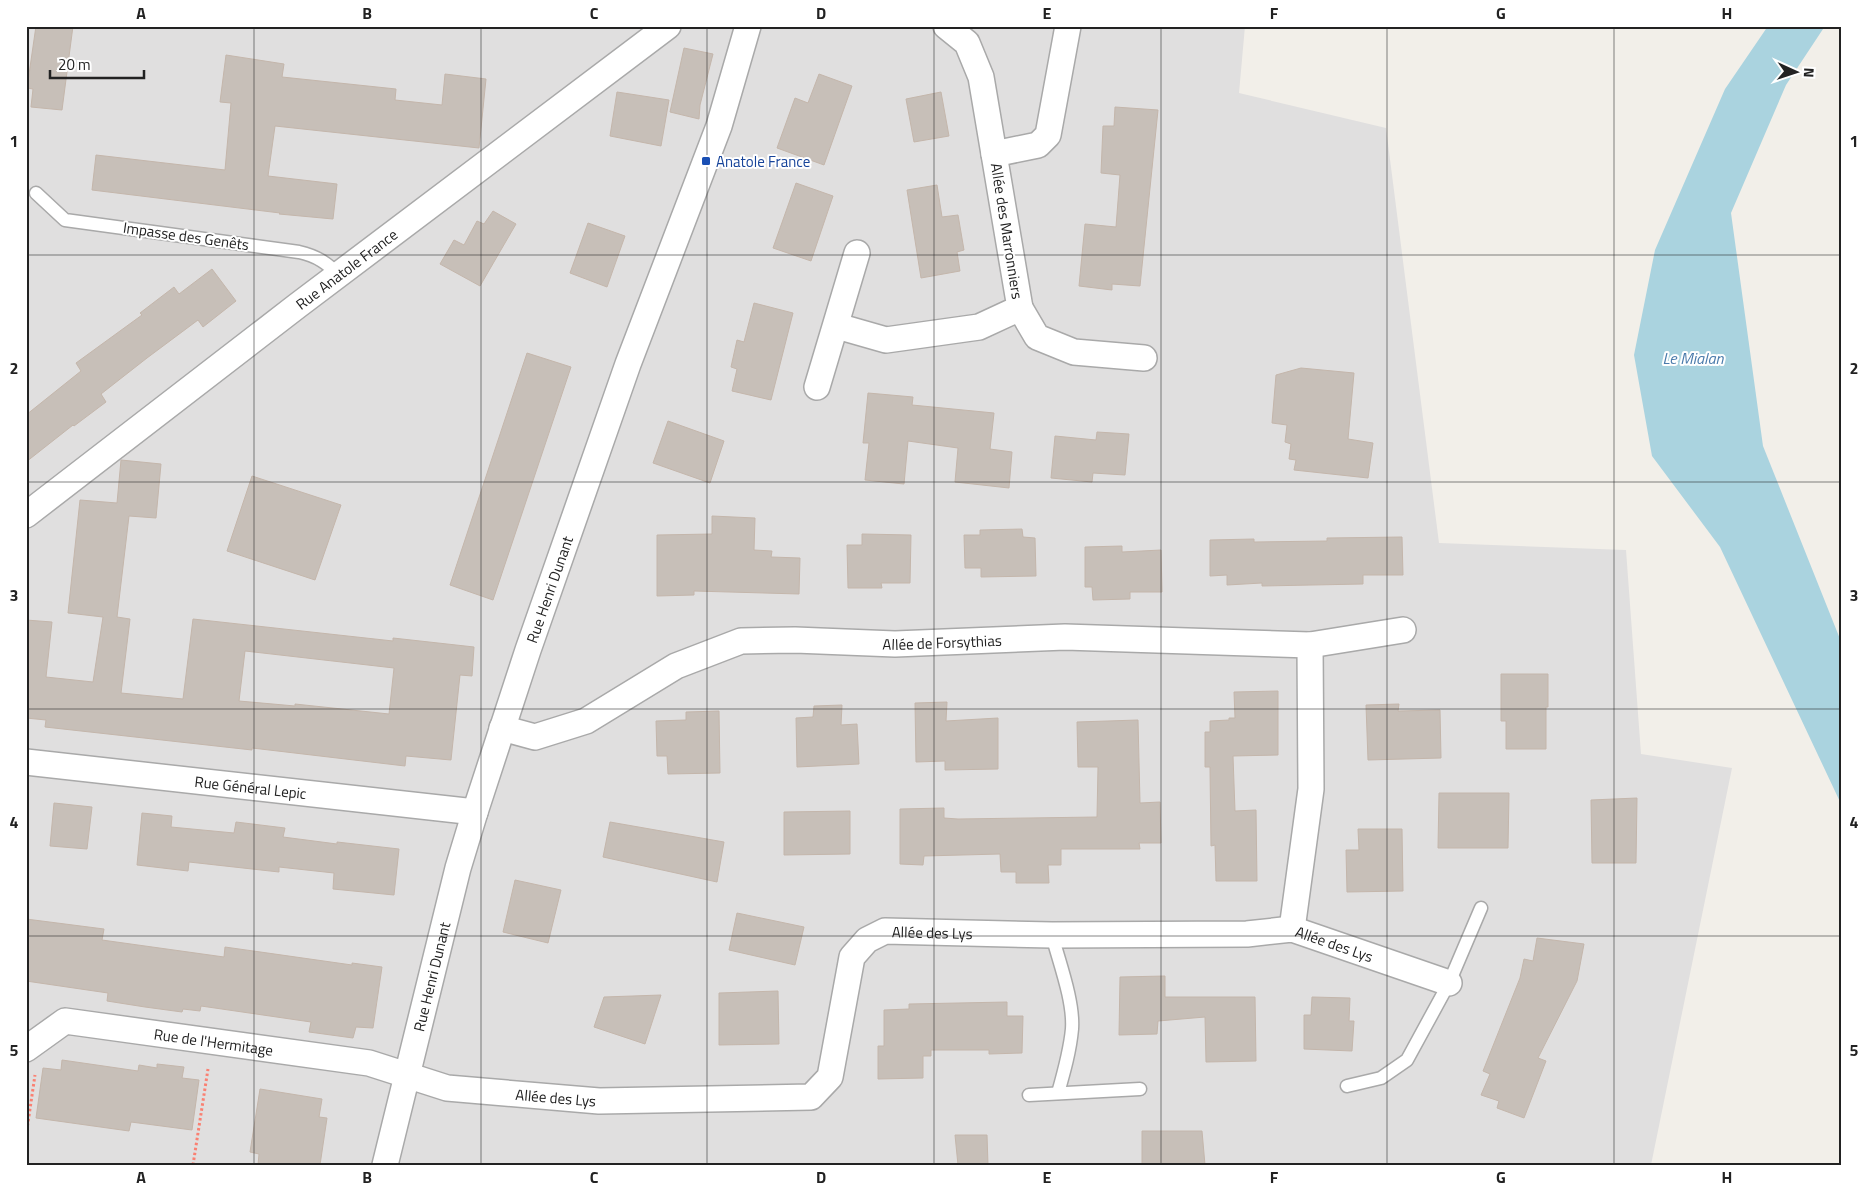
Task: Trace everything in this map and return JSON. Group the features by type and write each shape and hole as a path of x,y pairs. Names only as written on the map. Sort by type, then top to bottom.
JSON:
{"street":[{"name":"Rue Anatole France","path":"26,515 244,346 340,276 668,26"},
{"name":"Rue Henri Dunant","path":"385,1165 455,878 474,812 628,364 719,126 748,26"},
{"name":"Allée des Marronniers","path":"946,26 967,43 981,77 1020,308 1037,337 1074,352 1144,358"},
{"name":"Allée des Marronniers","path":"994,154 1038,145 1048,136 1068,26"},
{"path":"817,387 837,326 857,253"},
{"name":"Allée des Marronniers","path":"837,326 886,340 979,327 1020,308"},
{"name":"Allée de Forsythias","path":"502,728 534,737 586,721 676,666 741,641 795,640 895,644 1065,637 1310,645 1403,630"},
{"path":"1292,929 1312,789 1310,645"},
{"name":"Rue Général Lepic","path":"26,762 474,812"},
{"name":"Allée des Lys","path":"408,1075 447,1088 599,1101 811,1096 830,1077 852,957 867,940 885,931 1052,935 1247,934 1292,929 1449,983"},
{"name":"Rue de l'Hermitage","path":"27,1049 65,1020 370,1063 408,1075"}],"lane":[{"name":"Impasse des Genêts","path":"36,193 65,220 314,255 327,263 340,276"},
{"path":"1347,1086 1381,1078 1407,1060 1449,983 1481,908"},
{"path":"1052,935 1068,993 1072,1027 1067,1059 1058,1093"},
{"path":"1030,1096 1140,1089"}],"path":[{"path":"193,1165 212,1041"},
{"path":"26,1136 36,1069 27,1049"}],"shaded area":[{"path":"26,26 1245,26 1239,93 1386,128 1439,543 1626,550 1641,754 1732,768 1651,1165 26,1165"}],"water":[{"name":"Le Mialan","path":"1768,26 1825,26 1786,85 1731,213 1763,446 1842,644 1842,806 1720,547 1652,456 1634,355 1655,250 1725,89"}],"building":[{"path":"36,26 73,26 62,110 31,107 33,89 27,88"},
{"path":"684,48 713,54 700,105 699,119 670,112"},
{"path":"226,55 284,64 282,77 396,89 395,100 442,105 445,74 486,79 479,148 275,126 268,176 337,184 333,219 92,190 96,155 225,170 231,103 220,102"},
{"path":"819,74 852,86 824,165 777,148 795,98 808,103"},
{"path":"617,92 669,100 661,146 610,136"},
{"path":"941,92 949,136 914,142 906,99"},
{"path":"1115,107 1158,110 1140,286 1112,284 1112,290 1079,286 1085,224 1116,227 1120,175 1101,173 1103,126 1114,126"},
{"path":"796,183 833,196 811,261 773,248"},
{"path":"937,185 942,217 958,215 964,250 957,252 960,271 921,278 907,190"},
{"path":"493,211 516,224 480,286 440,264 454,240 464,245 477,221 484,224"},
{"path":"588,223 625,236 607,287 570,273"},
{"path":"212,269 236,301 203,327 198,320 147,358 101,394 106,402 26,462 26,415 81,371 76,363 142,315 140,313 174,287 179,294"},
{"path":"754,303 793,313 771,400 732,391 737,369 731,367 737,340 744,342"},
{"path":"527,353 571,367 493,600 450,585"},
{"path":"1301,368 1354,373 1348,439 1373,443 1368,478 1294,470 1296,460 1289,459 1291,444 1285,442 1287,425 1272,423 1276,375"},
{"path":"868,393 913,397 912,405 994,413 990,449 1012,452 1009,488 955,482 958,448 908,441 904,484 865,480 869,443 863,443"},
{"path":"668,421 724,441 710,483 653,463"},
{"path":"1097,432 1129,434 1125,475 1093,473 1092,482 1051,478 1055,436 1096,440"},
{"path":"121,460 161,464 156,518 129,516 117,617 130,619 121,693 183,699 193,619 393,641 393,638 474,647 472,676 460,675 451,760 406,756 405,766 45,727 46,720 26,718 26,620 52,622 46,677 93,682 103,617 68,613 80,500 117,503","holes":["245,651 394,668 389,714 295,704 295,706 239,701"]},
{"path":"252,476 341,505 315,580 227,551"},
{"path":"712,516 755,518 754,550 772,551 771,557 800,558 799,594 694,591 694,595 657,596 657,535 712,534"},
{"path":"1022,529 1023,537 1035,538 1036,576 981,577 981,568 965,568 964,535 980,535 980,530"},
{"path":"862,534 911,535 910,583 881,583 882,588 848,588 847,545 862,545"},
{"path":"1402,537 1403,575 1363,575 1363,584 1262,586 1262,583 1227,585 1227,575 1210,576 1210,540 1254,539 1254,542 1327,541 1327,538"},
{"path":"1122,546 1122,552 1161,550 1162,592 1130,592 1130,599 1093,600 1092,587 1085,587 1085,547"},
{"path":"1501,674 1548,674 1546,749 1506,749 1506,721 1501,721"},
{"path":"1278,691 1278,755 1233,756 1235,811 1256,810 1257,881 1216,881 1215,845 1211,846 1210,767 1205,767 1205,732 1210,732 1210,721 1235,718 1234,692"},
{"path":"947,702 946,721 998,718 998,769 945,770 945,761 916,762 915,703"},
{"path":"1399,704 1398,711 1440,710 1441,758 1368,760 1366,705"},
{"path":"842,705 841,725 857,724 859,764 797,767 796,718 813,717 814,706"},
{"path":"719,711 720,773 668,774 667,756 657,756 656,721 686,720 686,712"},
{"path":"1138,720 1140,803 1160,802 1161,843 1139,843 1140,849 1061,849 1061,865 1048,865 1049,883 1016,883 1016,872 1001,872 1000,854 924,856 923,865 900,864 900,809 944,808 944,818 958,819 1097,817 1098,767 1078,767 1077,722"},
{"path":"1439,793 1509,793 1508,848 1438,848"},
{"path":"1637,798 1636,863 1592,863 1591,800"},
{"path":"54,803 92,807 87,849 50,846"},
{"path":"850,811 850,854 784,855 784,812"},
{"path":"142,813 172,816 171,827 234,833 236,822 285,828 283,837 399,849 394,895 333,889 334,873 279,867 279,872 189,862 188,871 137,865"},
{"path":"610,822 724,842 717,882 603,857"},
{"path":"1358,829 1402,829 1403,891 1347,892 1346,850 1359,850"},
{"path":"515,880 561,890 548,943 503,932"},
{"path":"737,913 804,927 795,965 729,950"},
{"path":"26,919 104,929 102,940 224,957 225,947 352,965 352,963 382,967 373,1028 356,1027 353,1038 309,1032 311,1022 201,1006 200,1011 183,1009 182,1012 145,1007 107,1001 108,993 26,981"},
{"path":"1537,938 1584,944 1577,981 1538,1058 1546,1061 1524,1118 1497,1108 1499,1101 1481,1095 1490,1074 1483,1071 1520,978 1524,959 1533,961"},
{"path":"1165,976 1165,997 1255,997 1256,1061 1206,1062 1205,1017 1158,1021 1157,1034 1119,1035 1120,977"},
{"path":"778,991 779,1044 719,1045 719,993"},
{"path":"661,995 645,1044 594,1027 604,997"},
{"path":"1312,997 1350,998 1349,1021 1354,1021 1352,1051 1304,1049 1304,1015 1311,1015"},
{"path":"1007,1002 1007,1016 1023,1016 1022,1053 989,1054 989,1050 931,1050 931,1056 923,1056 923,1078 878,1079 878,1046 884,1046 884,1010 909,1009 909,1004"},
{"path":"62,1060 138,1071 139,1065 157,1068 157,1064 184,1067 182,1078 199,1080 192,1130 131,1122 129,1131 36,1118 43,1068 61,1070"},
{"path":"260,1089 322,1099 319,1117 327,1118 320,1165 258,1165 259,1154 250,1152"},
{"path":"1142,1131 1202,1131 1205,1165 1142,1165"},
{"path":"955,1135 987,1135 988,1165 958,1165"}],"place":[{"name":"Anatole France","path":"706,161"}]}
